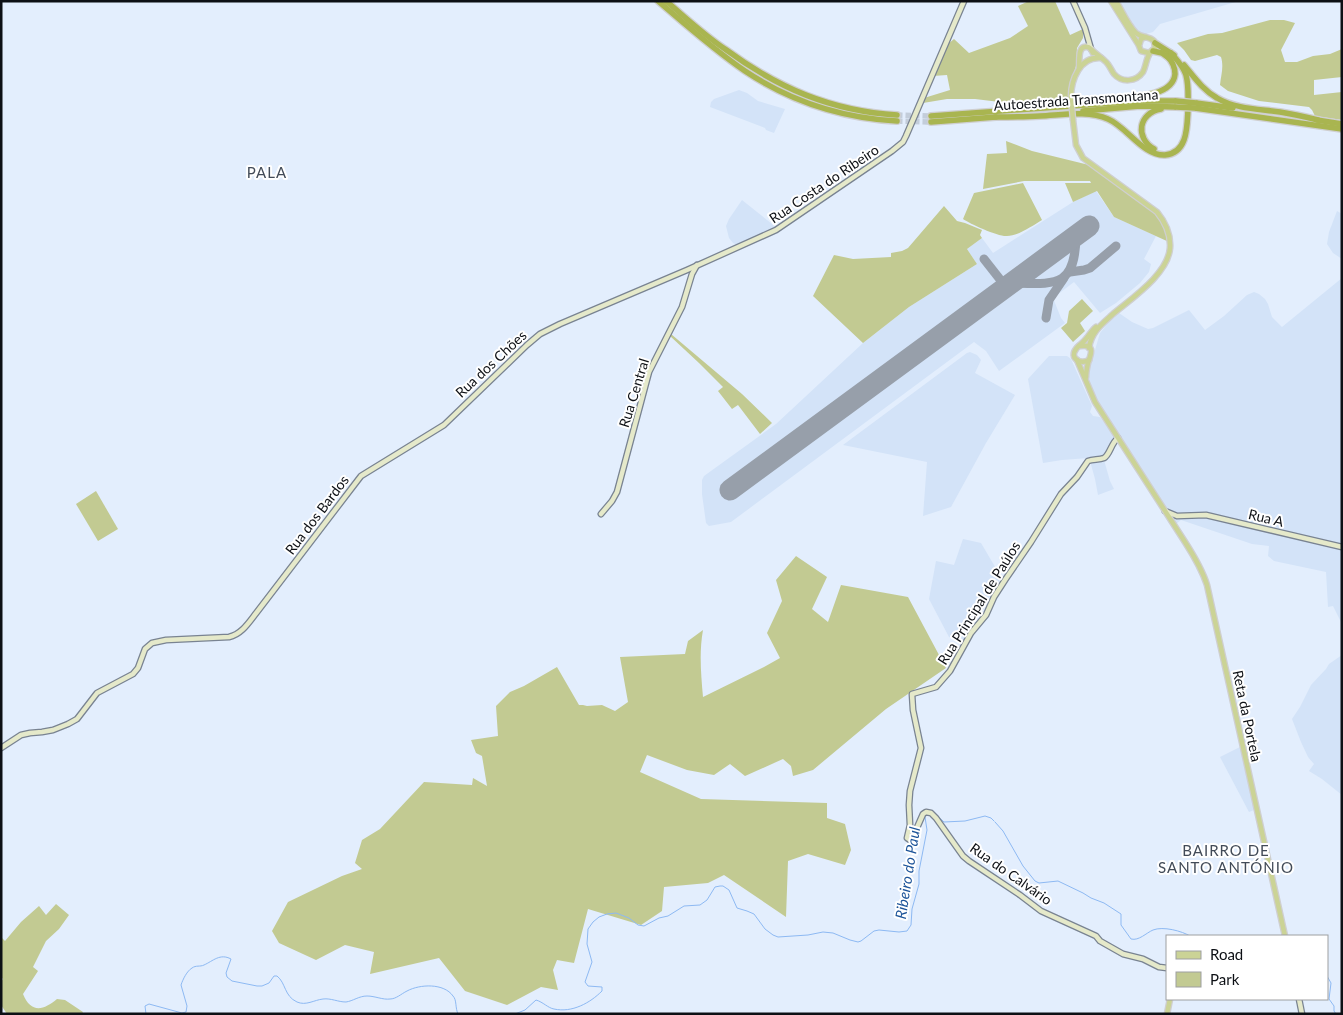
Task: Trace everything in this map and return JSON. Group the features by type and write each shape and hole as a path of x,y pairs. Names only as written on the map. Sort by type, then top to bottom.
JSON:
{"highway":[{"path":"658,1 696,34 745,71 784,93 808,103 874,120 897,118 817,100 783,85 723,48 666,1"},
{"path":"994,115 1097,115 1118,124 1150,152 1162,155 1170,154 1179,148 1187,130 1188,82 1179,62 1155,43"},
{"path":"1152,51 1178,58 1202,87 1223,101 1284,113 1306,120"},
{"path":"1169,55 1178,66 1184,82 1184,130 1179,142 1172,149 1160,151 1151,148 1145,142 1142,134 1142,126 1145,119 1150,113 1157,110 1176,106"},
{"path":"994,115 1033,107 1162,91 1170,86 1175,76 1174,65 1169,55"},
{"name":"Autoestrada Transmontana","path":"931,119 994,115 1132,101 1306,120 1342,129"},
{"name":"Autoestrada Transmontana","path":"1195,108 1275,120 1318,120 1342,124"}],"main road":[{"name":"Rua Costa do Ribeiro","path":"705,262 780,228 898,146 918,107 964,1"},
{"path":"1073,1 1084,25 1092,50 1092,56 1080,68 1072,84 1071,97 1076,146 1083,158 1158,212 1165,223 1170,239 1169,257 1161,271 1093,330 1080,346 1076,348 1074,356 1077,360 1082,363 1089,360"},
{"path":"1111,1 1146,60"},
{"path":"1082,48 1088,47 1092,50 1107,63 1116,76 1122,79 1135,79 1143,71 1146,60 1155,43 1152,38 1141,36 1135,31 1116,1"},
{"path":"1080,68 1079,51 1086,42 1087,35"},
{"path":"1139,46 1140,41 1146,37"},
{"path":"1142,51 1146,53 1152,51"},
{"path":"1080,58 1084,60 1102,58"},
{"name":"Rua dos Chões","path":"384,462 444,425 526,345 540,334 705,262"},
{"name":"Rua Central","path":"602,514 618,489 648,375 681,310 690,279 697,265"},
{"path":"687,270 690,274 690,279"},
{"path":"1086,380 1089,360 1092,356 1090,348 1092,337 1102,324"},
{"path":"1080,346 1085,345 1090,348"},
{"name":"Reta da Portela","path":"1077,360 1093,400 1197,560 1207,585 1285,935"},
{"name":"Rua Principal de Paúlos","path":"932,814 928,812 923,814 916,833 909,840 907,837 910,824 909,796 921,748 913,710 912,695 913,693 936,687 950,671 969,637 986,615 1004,580 1064,490 1078,476 1088,461 1106,456 1118,438"},
{"name":"Rua dos Bardos","path":"1,748 21,735 30,732 48,732 77,719 97,693 128,678 137,670 144,651 154,642 235,635 248,623 275,589 358,479 384,462"},
{"path":"1165,510 1178,516"},
{"name":"Rua A","path":"1178,516 1206,515 1342,547"},
{"path":"1171,519 1173,516 1178,516"},
{"path":"1174,524 1178,516"},
{"name":"Rua do Calvário","path":"932,814 963,856 1041,911 1091,934 1119,952 1143,959 1158,967 1166,968"},
{"path":"1167,1014 1170,1000"},
{"path":"1299,1000 1302,1014"}],"shaded area":[{"path":"1119,1 1239,1 1160,24 1153,32 1146,34 1137,30"},
{"path":"739,90 758,101 785,109 774,133 710,107 714,99"},
{"path":"1096,191 1114,217 1156,236 1144,259 1151,264 1149,272 1140,283 1116,303 1100,313 1074,282 1053,298 1065,323 999,371 986,351 974,342 731,522 709,526 706,523 702,494 702,480 704,476 776,424 863,343 909,307 977,264 967,249 982,238 993,253 1073,202"},
{"path":"742,200 777,228 737,245 729,238 726,226"},
{"path":"1337,211 1342,214 1342,259 1333,253 1327,244 1329,232"},
{"path":"1342,278 1342,624 1333,606 1328,607 1326,572 1274,561 1268,556 1269,546 1252,544 1181,520 1176,524 1097,404 1087,377 1100,333 1119,313 1132,322 1148,329 1189,310 1205,330 1247,295 1254,292 1265,299 1272,317 1282,327"},
{"path":"970,352 977,355 981,360 975,373 1015,395 951,507 923,516 927,462 843,445"},
{"path":"1049,356 1067,356 1071,359 1092,406 1090,412 1093,416 1100,417 1115,438 1106,454 1102,457 1043,463 1028,379"},
{"path":"1104,460 1114,489 1098,495 1090,461"},
{"path":"963,539 981,543 1001,577 962,644 949,637 929,599 936,561 954,565"},
{"path":"1342,655 1342,795 1309,771 1314,764 1308,757 1292,719 1311,685 1329,664"},
{"path":"1240,747 1254,810 1249,812 1220,757"}],"green space":[{"path":"1029,1 1055,1 1070,35 1083,29 1083,38 1077,48 1076,66 1069,87 1068,101 1009,107 1008,103 975,99 947,99 923,103 924,98 950,90 947,75 933,76 948,44 954,39 969,53 1010,38 1028,26 1018,6"},
{"path":"1270,20 1284,20 1295,23 1281,50 1285,62 1297,62 1342,49 1342,77 1314,80 1314,95 1342,92 1342,120 1315,116 1309,107 1259,101 1228,91 1220,85 1221,57 1217,55 1195,61 1191,60 1177,43"},
{"path":"1006,141 1032,151 1089,165 1155,213 1165,226 1169,242 1114,217 1097,191 1073,202 1065,183 1091,183 1090,181 1024,181 983,189 987,154 1007,153"},
{"path":"1023,183 1042,220 1029,228 1011,236 1003,236 985,230 963,219 974,193"},
{"path":"944,206 957,221 982,230 980,235 982,238 967,249 977,264 909,307 863,343 813,296 834,255 853,259 891,257 891,253 908,248"},
{"path":"1082,299 1093,311 1080,323 1085,331 1073,342 1061,328 1067,323 1069,311"},
{"path":"671,334 742,394 772,423 760,434 738,405 732,409 718,391 723,387 670,336"},
{"path":"96,491 118,529 98,541 76,504"},
{"path":"796,556 827,577 812,609 828,622 841,585 908,597 946,668 886,709 813,770 793,776 791,766 783,759 745,776 730,764 714,775 687,770 647,755 640,772 701,799 827,803 827,818 845,824 851,850 845,865 808,854 788,861 786,917 724,875 708,883 664,887 662,911 641,925 588,909 574,963 557,960 553,970 558,990 541,987 507,1005 465,991 439,958 370,974 374,952 345,945 316,960 279,943 272,931 288,902 342,876 362,869 355,863 362,840 380,829 424,782 472,785 473,778 487,786 482,756 476,753 471,740 498,736 496,706 510,692 557,667 579,705 602,705 615,711 628,702 620,657 685,654 688,641 703,630 701,671 703,697 780,658 767,633 782,601 776,580"},
{"path":"56,904 69,915 59,929 46,941 33,967 38,971 23,994 30,1005 34,1007 43,1008 57,999 65,1000 83,1012 82,1014 7,1014 1,1005 1,982 3,979 1,977 1,937 5,941 21,922 39,906 46,915"}],"waterway":[{"name":"Ribeiro do Paul","path":"932,811 944,822 965,821 985,816 994,821"},
{"name":"Ribeiro do Paul","path":"515,1014 525,1010 536,1000 554,1009 567,1010 586,1003 602,991 602,987 588,986 585,982 592,962 587,944 588,929 599,917 616,913 629,918 638,925 644,926 659,918 668,916 684,906 700,905 707,900 715,887 723,886 729,890 737,908 754,914 765,929 778,937 823,932 833,933 858,942 874,931 907,931 911,925 912,909 919,884 919,871 927,830 926,814"},
{"name":"Ribeiro do Paul","path":"995,822 1003,831 1023,866 1035,881 1039,883 1058,881 1104,903 1121,914 1121,925 1131,939 1137,939 1157,929 1167,929 1188,935"},
{"name":"Ribeiro do Paul","path":"146,1014 145,1006 149,1004 182,1013 186,1012 187,1006 181,985 187,973 193,967 202,966 223,957 231,959 226,973 227,977 232,981 262,986 269,983 274,976 277,976 287,993 300,1003 326,999 346,1002 367,996 392,999 418,987 432,986 444,989 453,996 458,1014"},
{"name":"Ribeiro do Paul","path":"1328,978 1331,983 1329,999 1334,1006 1336,1014"}],"taxiway":[{"path":"1012,283 1051,282 1067,274 1075,253 1076,236"},
{"path":"1070,272 1090,268 1116,246"},
{"path":"984,259 1006,287"},
{"path":"1046,318 1049,300 1064,278"}],"runway":[{"path":"730,490 1089,226"}],"tunnel":[{"path":"897,115 931,116"},
{"path":"897,121 931,122"}],"district":[{"name":"PALA","path":"267,173"},
{"name":"BAIRRO DE SANTO ANTÓNIO","path":"1226,860"}]}
